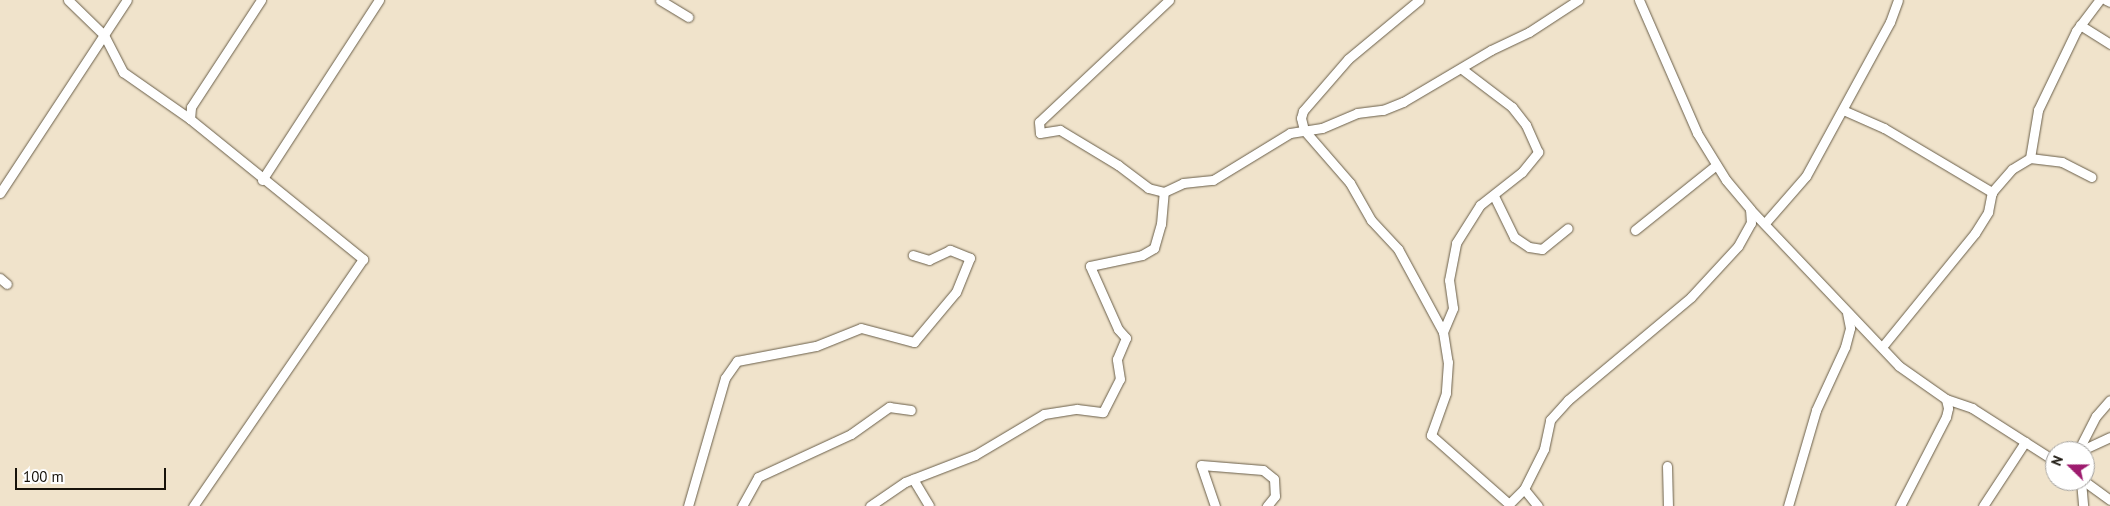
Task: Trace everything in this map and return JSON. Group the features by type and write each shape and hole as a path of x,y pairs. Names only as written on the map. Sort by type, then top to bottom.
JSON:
{"street":[{"path":"68,0 104,35 123,72 190,119 262,180 363,259 194,506"},
{"path":"0,193 126,0"},
{"path":"190,119 191,107 261,0"},
{"path":"262,180 378,0"},
{"path":"660,0 688,17"},
{"path":"1169,0 1039,122 1040,133 1060,130 1118,165 1148,188 1164,192 1183,183 1213,180 1290,133 1322,128 1368,110 1383,110 1462,69 1491,50 1529,32 1578,0"},
{"path":"1419,0 1334,73 1303,111 1301,118 1304,130 1350,184 1371,220 1398,249 1442,332 1448,362 1446,393 1431,435 1508,505 1524,489 1544,449 1550,420 1568,400 1691,297 1738,246 1751,223 1750,209"},
{"path":"1639,0 1697,133 1716,166 1750,209 1899,366 1946,399 1972,408 2045,455"},
{"path":"1765,223 1806,176 1890,22 1898,0"},
{"path":"2030,158 2038,110 2080,25 2098,0"},
{"path":"2106,0 2110,2"},
{"path":"2080,25 2110,44"},
{"path":"1442,332 1453,308 1449,280 1453,249 1480,205 1494,196 1538,152 1526,125 1512,107 1462,69"},
{"path":"1843,110 1884,128 1992,192"},
{"path":"1882,347 1975,233 1988,212 1992,192 2012,169 2030,158 2062,162 2091,177"},
{"path":"1635,230 1716,166"},
{"path":"870,506 913,479 975,455 1044,414 1077,409 1103,412 1120,379 1117,359 1126,338 1118,329 1090,266 1142,255 1154,248 1162,224 1164,192"},
{"path":"1494,196 1514,237 1529,247 1542,249 1568,228"},
{"path":"688,506 724,378 736,361 816,346 860,328 914,342 956,292 970,258 950,250 929,260 913,255"},
{"path":"1788,506 1816,410 1846,347 1850,328 1847,313"},
{"path":"1900,506 1946,417 1946,399"},
{"path":"2084,441 2096,416 2110,400"},
{"path":"742,506 758,477 851,434 889,407 911,410"},
{"path":"2095,444 2110,437"},
{"path":"1983,506 2025,442"},
{"path":"1215,506 1201,466 1263,470 1274,480 1275,496 1267,506"},
{"path":"1667,466 1668,506"},
{"path":"913,479 929,506"},
{"path":"1524,489 1538,506"},
{"path":"2095,489 2110,500"},
{"path":"2083,491 2083,506"}]}
